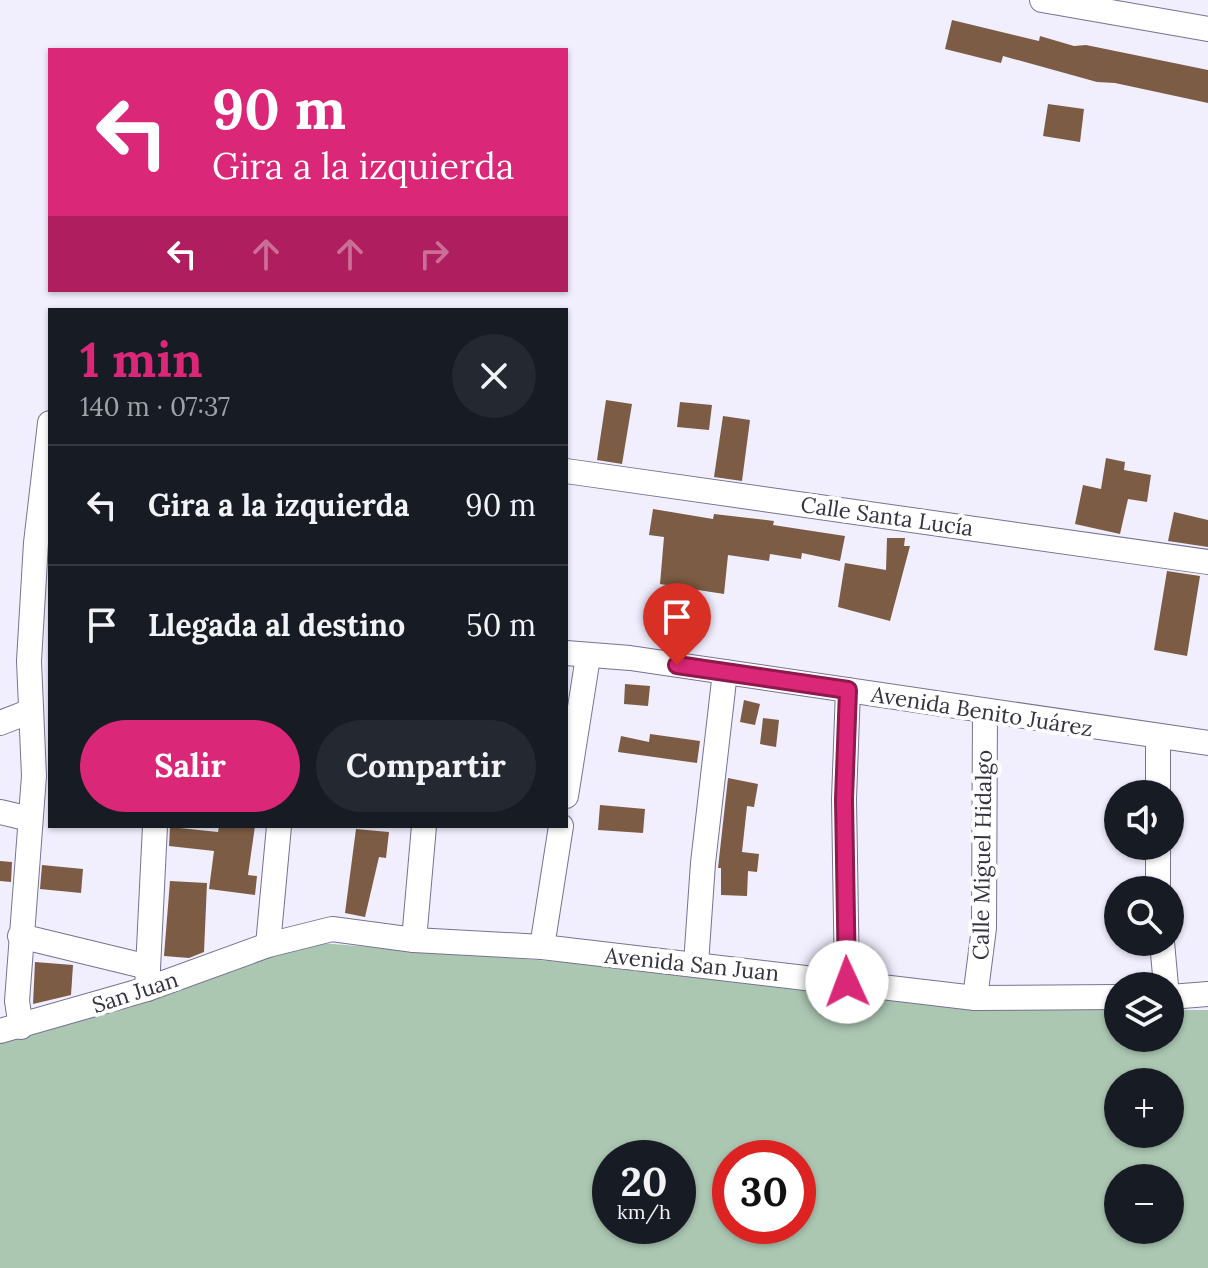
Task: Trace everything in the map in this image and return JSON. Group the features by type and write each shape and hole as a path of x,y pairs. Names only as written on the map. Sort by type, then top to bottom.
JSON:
{"street":[{"path":"1042,0 1208,29"},
{"path":"11,1029 8,1001 20,936 34,776 29,661 35,557 48,441"},
{"name":"Calle Santa Lucía","path":"568,471 1208,562"},
{"path":"568,770 577,655"},
{"name":"Avenida Benito Juárez","path":"577,655 630,658 1208,743"},
{"path":"696,964 703,863 725,672"},
{"path":"847,982 844,799 848,690"},
{"path":"0,723 31,711"},
{"name":"Calle Miguel Hidalgo","path":"975,998 984,928 985,711"},
{"path":"1158,738 1158,780"},
{"path":"0,812 30,819"},
{"path":"20,936 148,978 155,828"},
{"path":"268,945 279,828"},
{"path":"414,940 424,828"},
{"path":"542,947 561,828"},
{"name":"Avenida San Juan","path":"268,945 332,929 414,940 542,947 975,998 1104,997"},
{"name":"San Juan","path":"11,1029 148,978 268,945"},
{"path":"1184,996 1208,994"}],"green space":[{"path":"308,942 1104,1005 1104,1052 1184,1052 1184,1010 1208,1010 1208,1268 0,1268 0,1030"}],"building":[{"path":"952,20 1039,41 1040,36 1074,46 1086,45 1208,70 1208,103 1097,82 1003,56 1001,63 945,49"},
{"path":"1048,104 1084,109 1080,142 1043,136"},
{"path":"606,400 632,404 622,464 597,460"},
{"path":"680,402 712,405 709,430 677,427"},
{"path":"723,416 750,420 742,481 714,477"},
{"path":"1106,458 1125,462 1124,470 1151,475 1147,502 1128,499 1120,534 1075,524 1083,485 1101,489"},
{"path":"653,509 713,519 714,514 774,521 773,525 845,536 840,561 802,553 801,559 770,554 769,561 728,555 724,594 660,584 664,537 649,535"},
{"path":"1174,512 1208,520 1208,547 1168,541"},
{"path":"887,538 905,538 904,546 910,546 890,621 838,607 845,563 886,570"},
{"path":"1167,571 1200,576 1187,656 1154,650"},
{"path":"625,684 650,686 648,706 624,704"},
{"path":"744,700 760,704 755,725 740,722"},
{"path":"763,718 779,720 776,747 760,744"},
{"path":"650,734 700,741 697,763 618,752 621,736 649,742"},
{"path":"728,778 758,784 754,807 747,806 742,852 759,854 757,872 748,871 747,896 721,895 721,868 718,868"},
{"path":"600,805 645,809 643,833 598,830"},
{"path":"170,828 218,832 219,828 255,828 248,875 257,876 255,895 209,889 214,851 169,846"},
{"path":"356,829 389,832 386,858 379,857 365,917 345,913"},
{"path":"0,861 12,862 11,882 0,881"},
{"path":"42,865 83,869 81,893 40,889"},
{"path":"170,881 207,883 204,952 189,958 164,956"},
{"path":"35,962 73,965 71,995 33,1004"}],"route":[{"path":"677,665 848,690 844,799 847,982"}]}
